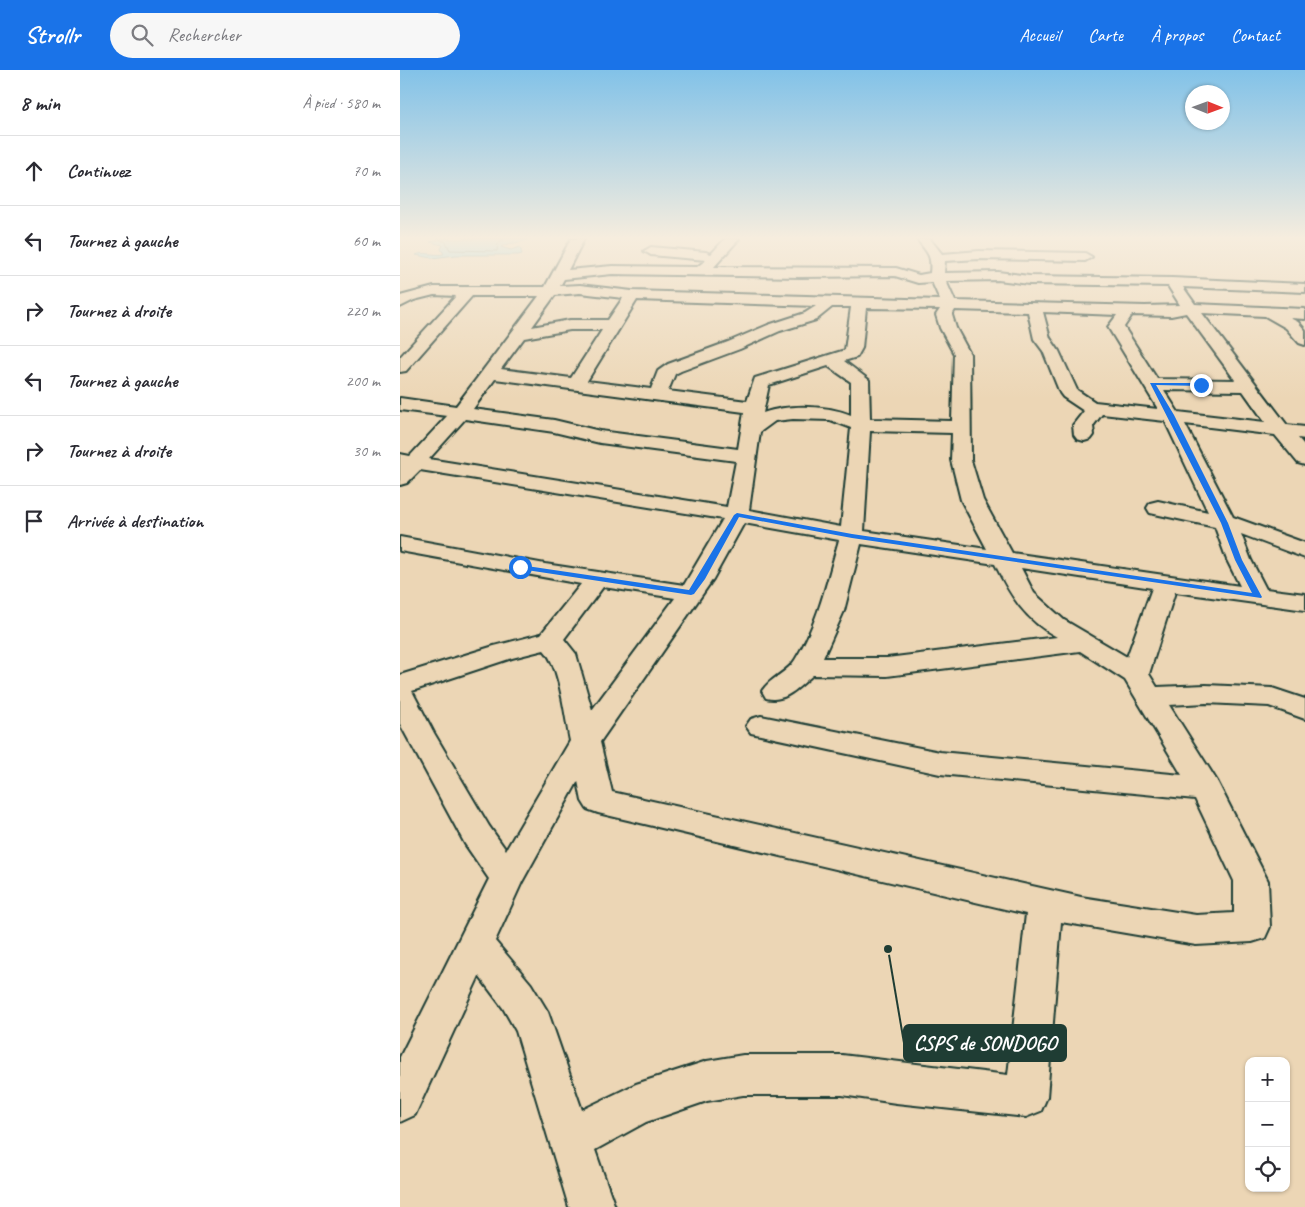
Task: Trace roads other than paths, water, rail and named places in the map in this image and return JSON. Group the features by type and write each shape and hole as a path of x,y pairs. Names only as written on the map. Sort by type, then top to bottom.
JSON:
{"street":[{"path":"400,303 408,297 424,292"},
{"path":"403,360 467,292"},
{"path":"400,480 408,462 461,412 549,292"},
{"path":"607,292 632,295 859,303 1127,311 1171,311 1190,308 1305,314"},
{"path":"550,640 563,654 585,740 598,802 1081,912 1196,930 1252,927 1251,881 1206,789 1143,686 1085,642 1055,626 1024,596 1001,557 972,500 961,460 962,354 944,319 950,305 944,292"},
{"path":"1179,292 1305,460"},
{"path":"577,383 612,324 632,295"},
{"path":"658,394 667,371 676,366 734,346 780,326 815,316 824,309 828,302"},
{"path":"400,1101 507,878 585,740 701,579 737,515 754,408 761,382 848,355 853,351 859,303"},
{"path":"1034,307 1042,339 1051,351 1069,393 1093,407 1305,432"},
{"path":"1127,311 1116,326 1171,415 1225,523 1238,560 1258,597"},
{"path":"1267,312 1292,325 1305,340"},
{"path":"517,334 570,325 612,324"},
{"path":"776,691 806,666 831,611 852,536 862,425 860,380 831,360"},
{"path":"490,372 754,408"},
{"path":"1152,384 1249,386"},
{"path":"400,404 563,427 600,437 747,456"},
{"path":"1084,435 1083,425 1094,412 1093,407"},
{"path":"751,429 770,416 792,412 833,414 862,425 960,427"},
{"path":"408,462 737,515 852,536 1001,557 1166,584 1305,602"},
{"path":"1158,508 1234,524 1305,551"},
{"path":"400,545 545,571 691,593"},
{"path":"400,685 503,652 550,640 597,579"},
{"path":"1143,686 1166,584"},
{"path":"806,666 888,667 1085,642"},
{"path":"1143,686 1206,694 1272,697 1305,709"},
{"path":"400,694 419,733 477,835 507,878"},
{"path":"761,726 940,763 1206,789"},
{"path":"570,1140 636,1105 707,1082 743,1075 842,1075 896,1083 1026,1097 1045,903"},
{"path":"476,944 518,996 534,1025 592,1207"}],"place":[{"name":"CSPS de SONDOGO","path":"888,949"}]}
